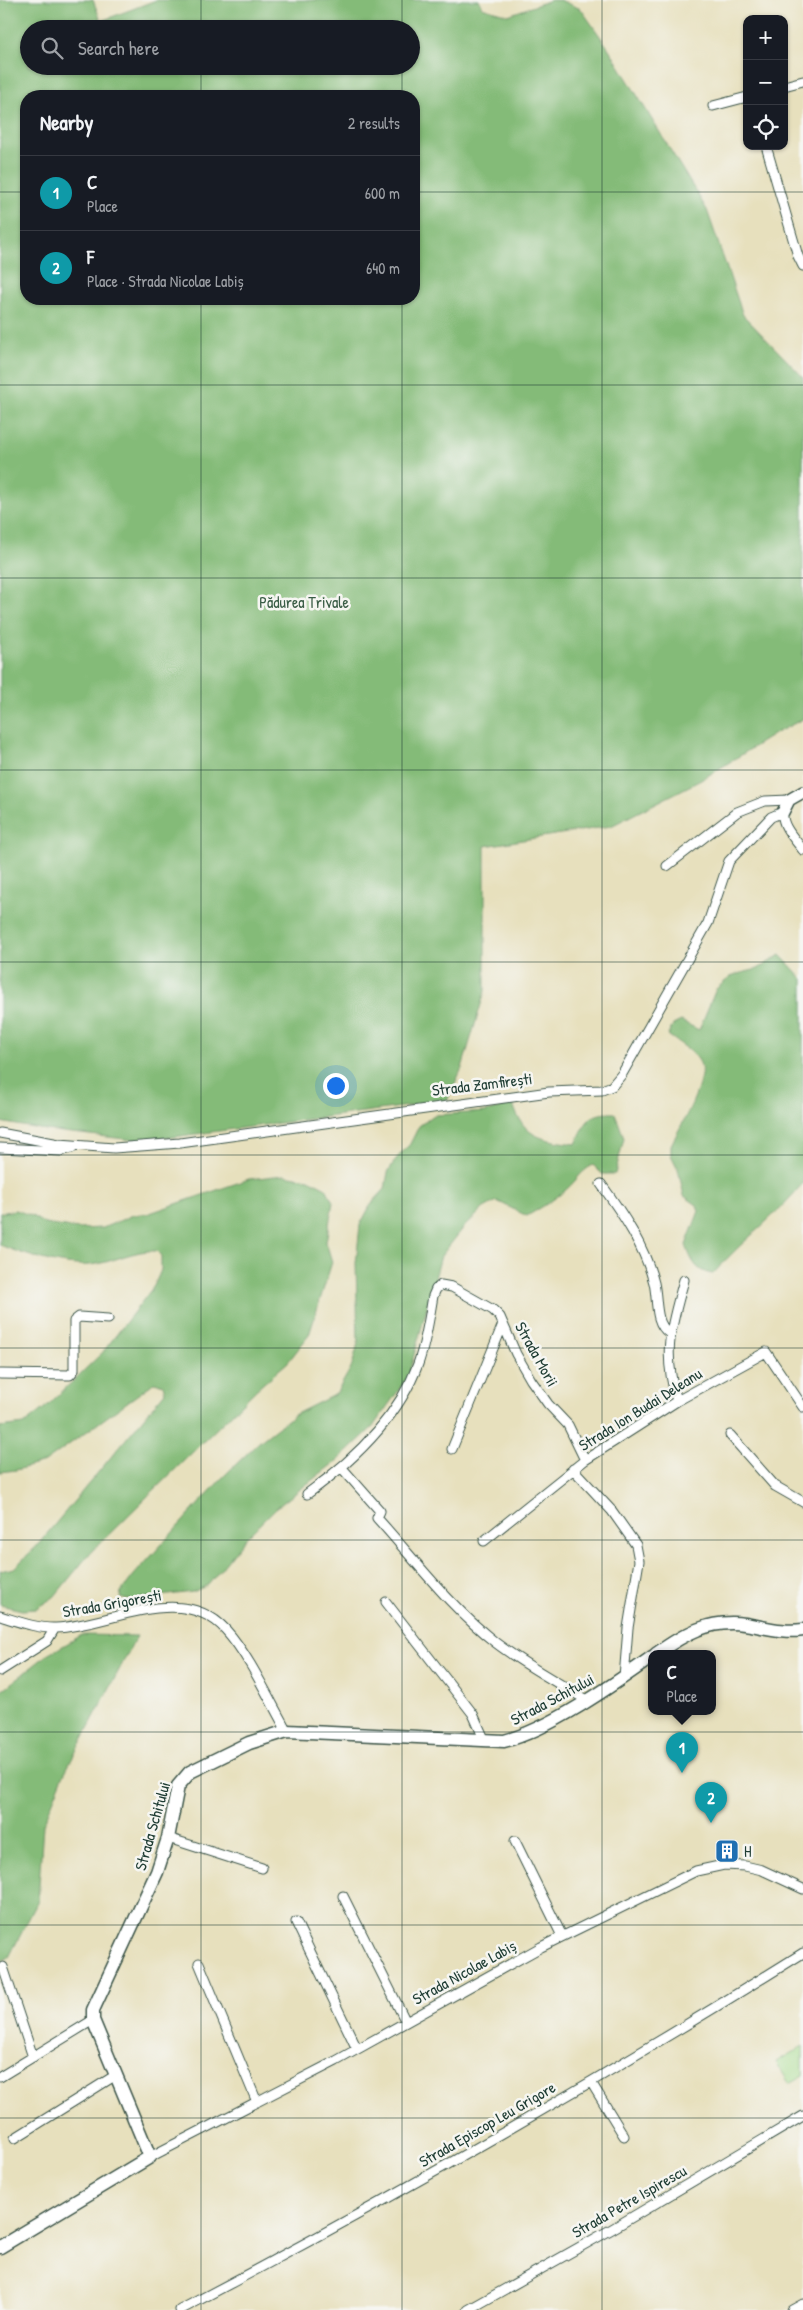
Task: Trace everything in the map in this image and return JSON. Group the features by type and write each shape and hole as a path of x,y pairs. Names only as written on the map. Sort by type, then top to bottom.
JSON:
{"main road":[{"path":"662,1650 683,1635 703,1627 722,1623 745,1624 776,1630 803,1630"},
{"name":"Strada Schitului","path":"93,2020 93,2010 154,1882 168,1838 176,1793 186,1775 248,1743 287,1731 504,1741 522,1736 587,1700 624,1678 648,1660"},
{"path":"0,2246 150,2157 93,2020"}],"street":[{"path":"788,85 803,81"},
{"path":"713,106 743,98"},
{"path":"767,150 798,256 803,266"},
{"path":"667,866 737,812 765,801 789,800 803,792"},
{"name":"Strada Zamfirești","path":"0,1133 78,1146 114,1148 180,1143 392,1112 549,1092 602,1090 612,1086 626,1066 708,922 729,861 771,817 783,812 789,800"},
{"path":"783,812 785,824 803,850"},
{"path":"0,1148 61,1150 78,1146"},
{"path":"602,1184 623,1214 648,1265 655,1292 658,1320 662,1328 669,1333"},
{"path":"677,1401 669,1374 669,1333 684,1280"},
{"name":"Strada Morii","path":"342,1468 376,1433 410,1382 425,1339 433,1296 436,1289 441,1285 446,1285 492,1310 500,1317 531,1380 548,1404 568,1425 585,1460"},
{"path":"0,1374 70,1375 74,1370 73,1326 76,1319 79,1317 108,1319"},
{"path":"452,1449 503,1324"},
{"name":"Strada Ion Budai Deleanu","path":"484,1541 585,1460 677,1401 766,1352 803,1407"},
{"path":"730,1435 775,1486 803,1502"},
{"path":"307,1494 342,1468 380,1511 377,1518 461,1610 495,1642 543,1676 587,1700"},
{"path":"573,1469 612,1511 636,1545 639,1561 628,1628 624,1678"},
{"path":"386,1602 473,1714 485,1741"},
{"name":"Strada Grigorești","path":"0,1616 55,1628 166,1607 199,1611 211,1618 230,1635 287,1731"},
{"path":"0,1671 47,1641 55,1628"},
{"path":"168,1838 262,1868"},
{"path":"515,1841 562,1936"},
{"name":"Strada Nicolae Labiș","path":"150,2157 357,2049 562,1936 696,1871 724,1865 754,1868 803,1889"},
{"path":"343,1896 406,2022"},
{"path":"296,1922 357,2049"},
{"name":"Strada Episcop Leu Grigore","path":"180,2310 314,2240 591,2082 803,1953"},
{"path":"199,1963 257,2102"},
{"path":"3,1967 33,2056"},
{"path":"0,2077 93,2020"},
{"path":"15,2138 116,2075"},
{"path":"591,2082 624,2136"},
{"name":"Strada Petre Ispirescu","path":"468,2310 612,2230 803,2116"},
{"path":"792,2310 803,2304"}],"green space":[{"name":"Pădurea Trivale","path":"0,0 93,0 101,20 20,20 20,75 420,75 420,20 104,20 156,0 479,0 482,7 508,15 551,0 560,0 581,9 609,49 707,210 743,315 803,377 803,719 776,733 701,780 611,826 485,846 485,991 462,1068 447,1101 143,1141 45,1130 0,1122"},
{"path":"780,955 803,979 803,1183 713,1274 707,1273 695,1264 686,1245 699,1211 697,1205 684,1196 678,1169 671,1155 671,1145 696,1095 701,1066 692,1053 668,1035 673,1025 681,1021 699,1030 716,989 733,975 758,969"},
{"path":"513,1104 518,1116 529,1131 545,1139 576,1144 589,1120 599,1114 615,1113 624,1138 615,1174 602,1174 593,1165 562,1193 527,1216 497,1201 484,1208 465,1226 441,1256 408,1377 372,1428 338,1460 276,1508 245,1539 208,1585 193,1592 127,1600 120,1598 121,1592 134,1575 224,1476 259,1442 294,1415 336,1394 352,1366 358,1343 356,1263 360,1225 371,1204 385,1189 388,1172 396,1159 410,1144 419,1126 434,1115 486,1112"},
{"path":"284,1175 309,1179 326,1188 333,1202 326,1242 332,1262 309,1335 288,1362 257,1389 91,1552 54,1597 35,1609 22,1610 0,1605 0,1571 14,1568 36,1547 165,1392 163,1385 155,1382 45,1462 16,1470 0,1472 0,1427 24,1424 47,1406 103,1352 154,1286 161,1270 161,1256 157,1251 140,1252 90,1265 44,1260 0,1245 0,1213 16,1210 32,1216 45,1224 78,1229 103,1228 133,1215 147,1214 249,1179"},
{"path":"82,1635 137,1636 64,1774 43,1825 38,1901 8,1959 0,1962 0,1692 47,1655"},
{"path":"803,2046 803,2075 789,2083 776,2062"}],"place":[{"name":"C","path":"682,1773"},
{"name":"F","path":"711,1823"},
{"name":"H","path":"727,1851"}]}
